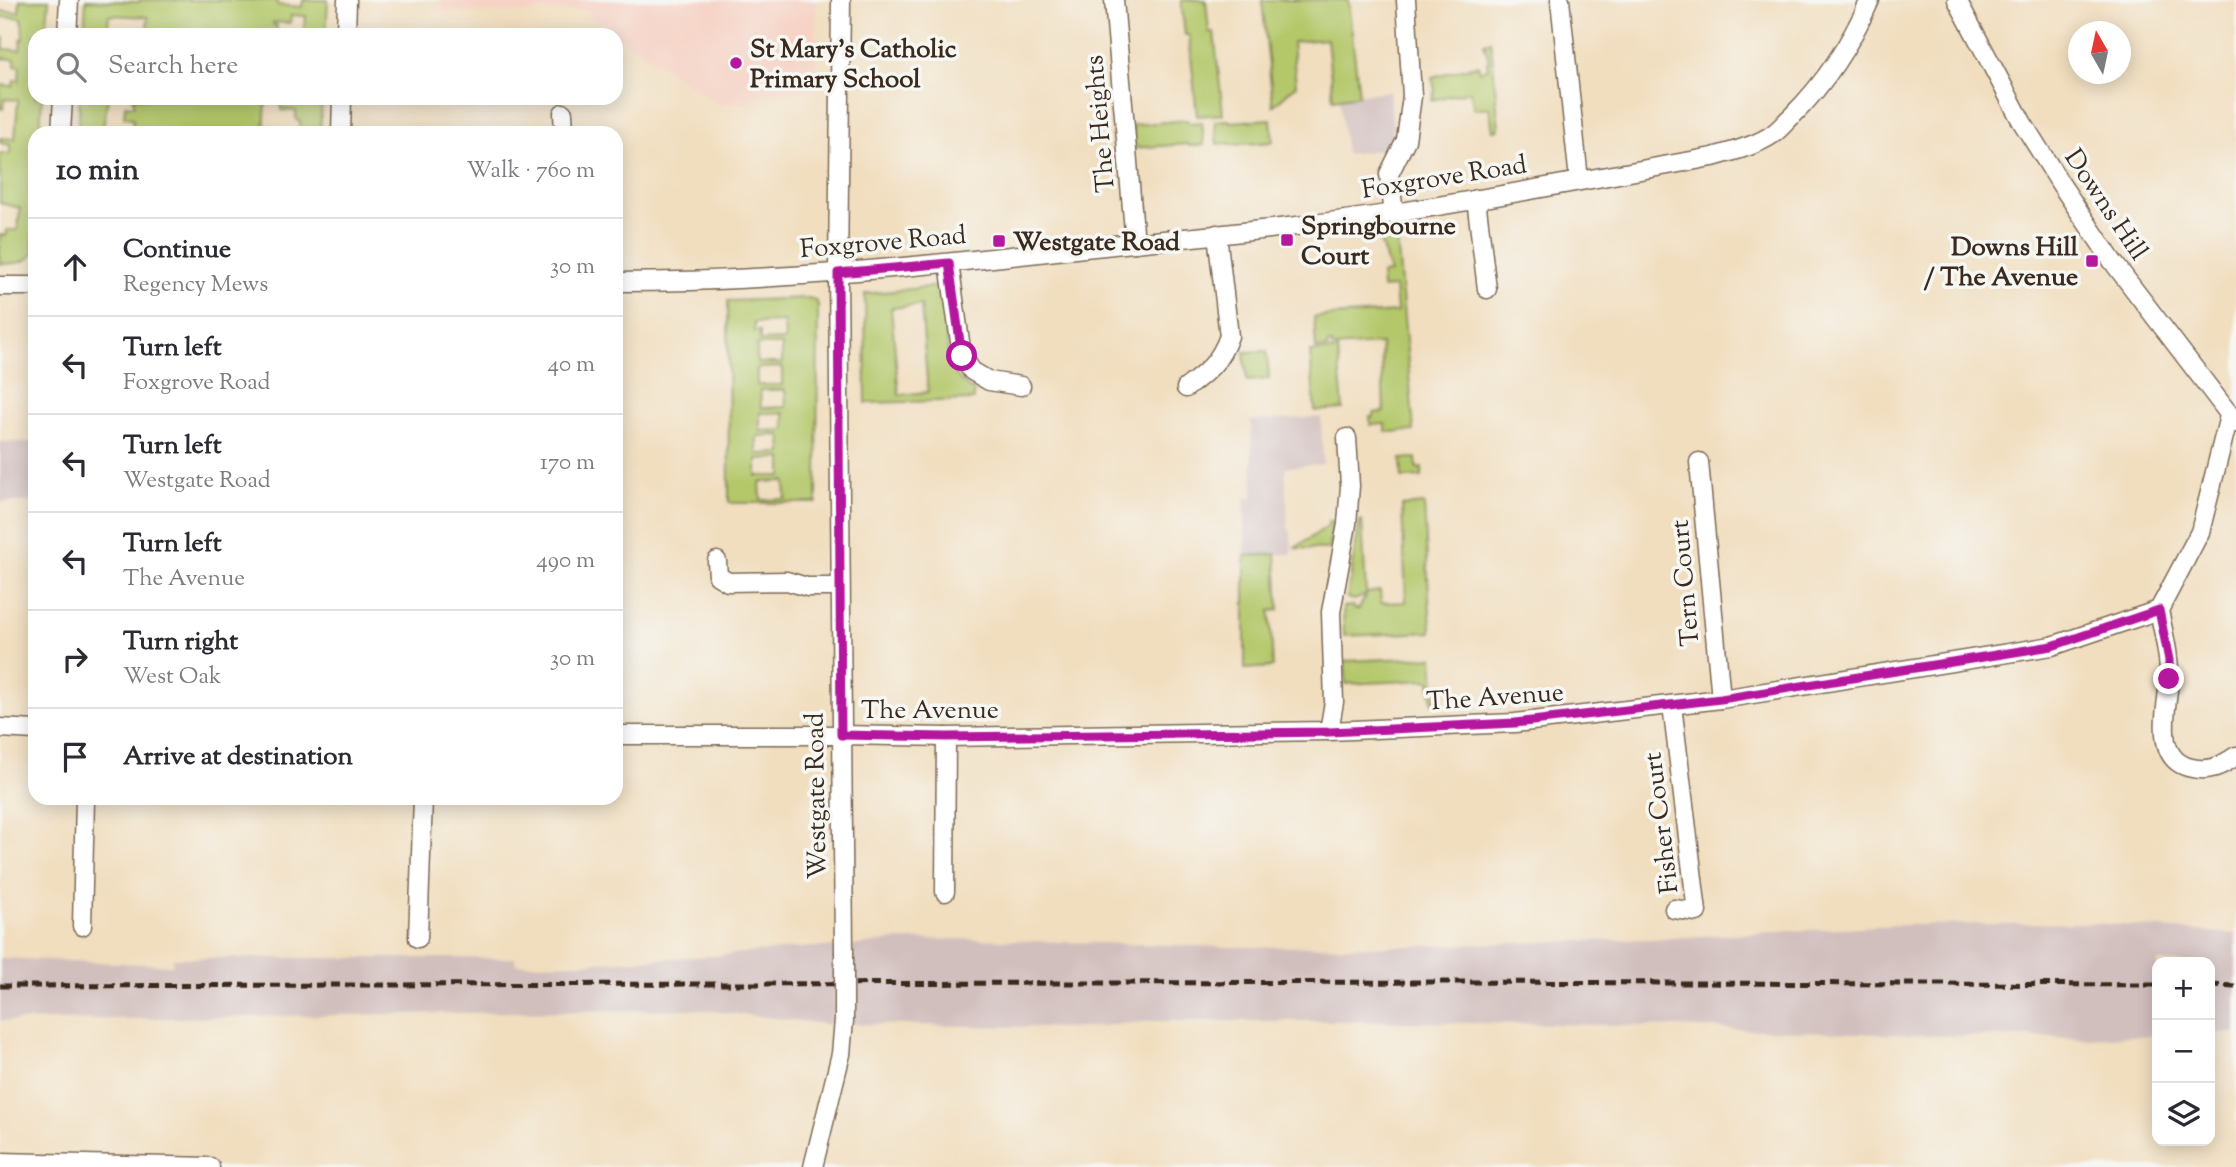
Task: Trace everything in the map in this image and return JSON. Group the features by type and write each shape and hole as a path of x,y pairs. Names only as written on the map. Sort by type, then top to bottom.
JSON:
{"street":[{"path":"67,28 69,0"},
{"path":"346,28 347,0"},
{"name":"Westgate Road","path":"813,1167 841,1054 844,1020 838,273 841,0"},
{"name":"The Heights","path":"1114,0 1135,243"},
{"path":"1394,213 1389,173 1406,141 1412,96 1406,0"},
{"path":"1560,0 1578,180"},
{"name":"Foxgrove Road","path":"623,282 838,273 1217,234 1394,213 1713,156 1745,148 1774,134 1804,104 1830,72 1851,42 1870,0"},
{"name":"Downs Hill","path":"1957,0 2022,122 2062,186 2113,262 2233,419"},
{"path":"61,126 63,105"},
{"path":"341,126 342,105"},
{"path":"563,113 564,126"},
{"path":"1476,199 1487,289"},
{"path":"1186,388 1211,368 1224,352 1229,336 1217,234"},
{"path":"949,263 962,356 972,371 989,381 1021,386"},
{"path":"0,286 28,286"},
{"path":"2233,419 2200,532 2159,610 2169,660 2164,729 2168,749 2187,767 2206,771 2223,765 2236,756"},
{"path":"1329,732 1334,702 1331,612 1347,524 1350,486 1347,438"},
{"name":"Tern Court","path":"1699,462 1721,699"},
{"path":"717,561 718,576 728,582 787,581 807,587 840,587"},
{"name":"The Avenue","path":"623,735 946,737 1329,732 1515,723 1721,699 2052,646 2159,610"},
{"name":"Fisher Court","path":"1672,705 1697,912 1674,909"},
{"path":"0,728 28,730"},
{"path":"945,892 946,737"},
{"path":"82,926 85,805"},
{"path":"418,938 423,805"},
{"path":"0,1162 210,1167"}],"shaded area":[{"name":"St Mary's Catholic Primary School","path":"442,0 816,0 816,91 764,91 757,101 720,105 623,40 623,28 606,28 588,16 588,10 534,10 533,13 441,11"},
{"path":"1389,91 1395,148 1346,154 1339,97"},
{"path":"1321,417 1323,464 1285,467 1292,554 1245,556 1245,498 1253,498 1251,421"},
{"path":"0,442 28,442 28,502 0,502"},
{"path":"2095,923 2236,934 2236,1033 2215,1034 2215,957 2152,957 2152,1035 2088,1038 1913,1035 1614,1025 1347,1021 1152,1021 1082,1028 852,1024 852,946 895,940 973,939 1226,947 1412,946 1649,939 1894,925"},
{"path":"835,947 834,1025 694,1009 0,1021 0,958 172,965 173,958 515,958 516,964 713,956"}],"green space":[{"path":"20,0 49,0 47,28 28,28 28,105 42,105 40,126 28,126 28,259 14,264 0,264 0,235 7,235 7,230 18,230 20,208 0,203 0,153 10,154 10,145 0,143 0,138 15,139 18,100 4,99 3,109 0,108 0,85 13,86 14,80 19,81 20,66 15,65 15,59 0,58 0,38 4,38 4,49 20,50 23,39 22,18 0,17 0,11 19,12"},
{"path":"86,0 277,0 277,5 302,7 303,0 328,0 326,28 304,28 306,16 291,15 290,23 273,22 277,28 147,28 148,17 109,15 108,28 84,28"},
{"path":"1181,0 1206,0 1209,32 1214,32 1223,114 1197,116 1189,35 1185,35"},
{"path":"1262,0 1348,0 1359,95 1333,99 1327,39 1292,42 1296,85 1273,106"},
{"path":"1491,41 1499,129 1493,130 1489,107 1474,109 1470,91 1432,100 1435,90 1432,77 1478,65 1480,71 1488,69 1489,61 1484,43"},
{"path":"80,105 107,105 103,126 78,126"},
{"path":"125,105 266,105 264,126 132,126 133,118 124,117"},
{"path":"281,105 322,105 320,126 300,126 300,121 296,120 296,111 281,110"},
{"path":"1271,119 1273,142 1217,144 1215,121"},
{"path":"1187,120 1188,123 1202,122 1204,145 1134,148 1133,125"},
{"path":"1397,238 1414,431 1386,432 1385,424 1371,425 1370,417 1373,417 1373,413 1384,412 1381,344 1332,347 1332,344 1328,344 1327,348 1316,349 1314,317 1397,312 1395,287 1382,288 1381,274 1390,273 1380,240"},
{"path":"939,286 942,292 949,364 960,380 974,392 974,400 866,403 865,294","holes":["921,305 928,392 899,395 891,308"]},
{"path":"808,298 815,300 818,305 817,503 729,503 728,301","holes":["784,322 785,340 760,341 760,331 754,331 754,323","757,345 782,345 782,363 757,363","782,367 782,385 757,385 757,368","760,390 785,390 786,407 761,408","760,413 784,413 785,430 760,431","781,435 782,453 757,454 757,436","782,458 782,476 757,476 757,459","785,481 786,499 761,500 760,482"]},
{"path":"1338,350 1343,409 1315,411 1310,352"},
{"path":"1267,351 1269,379 1247,381 1244,352"},
{"path":"1416,458 1417,469 1422,468 1422,477 1402,478 1401,459"},
{"path":"1424,504 1431,632 1344,636 1343,607 1354,606 1354,609 1359,609 1366,595 1356,599 1347,598 1360,521 1362,520 1366,593 1380,591 1381,603 1406,602 1402,506"},
{"path":"1328,521 1333,521 1328,549 1295,548 1328,526"},
{"path":"1276,554 1279,610 1270,611 1273,667 1245,669 1245,556"},
{"path":"1433,657 1436,703 1432,703 1430,680 1346,684 1345,661"}],"railway":[{"path":"0,986 1454,982 2152,985"},
{"path":"2215,985 2236,986"}],"place":[{"name":"St Mary's Catholic Primary School","path":"736,63"},
{"name":"Springbourne Court","path":"1287,240"},
{"name":"Westgate Road","path":"999,241"},
{"name":"Downs Hill / The Avenue","path":"2092,261"}],"route":[{"path":"962,356 949,263 838,273 841,735 946,737 1329,732 1515,723 1721,699 2052,646 2159,610 2169,660 2169,679"}]}
